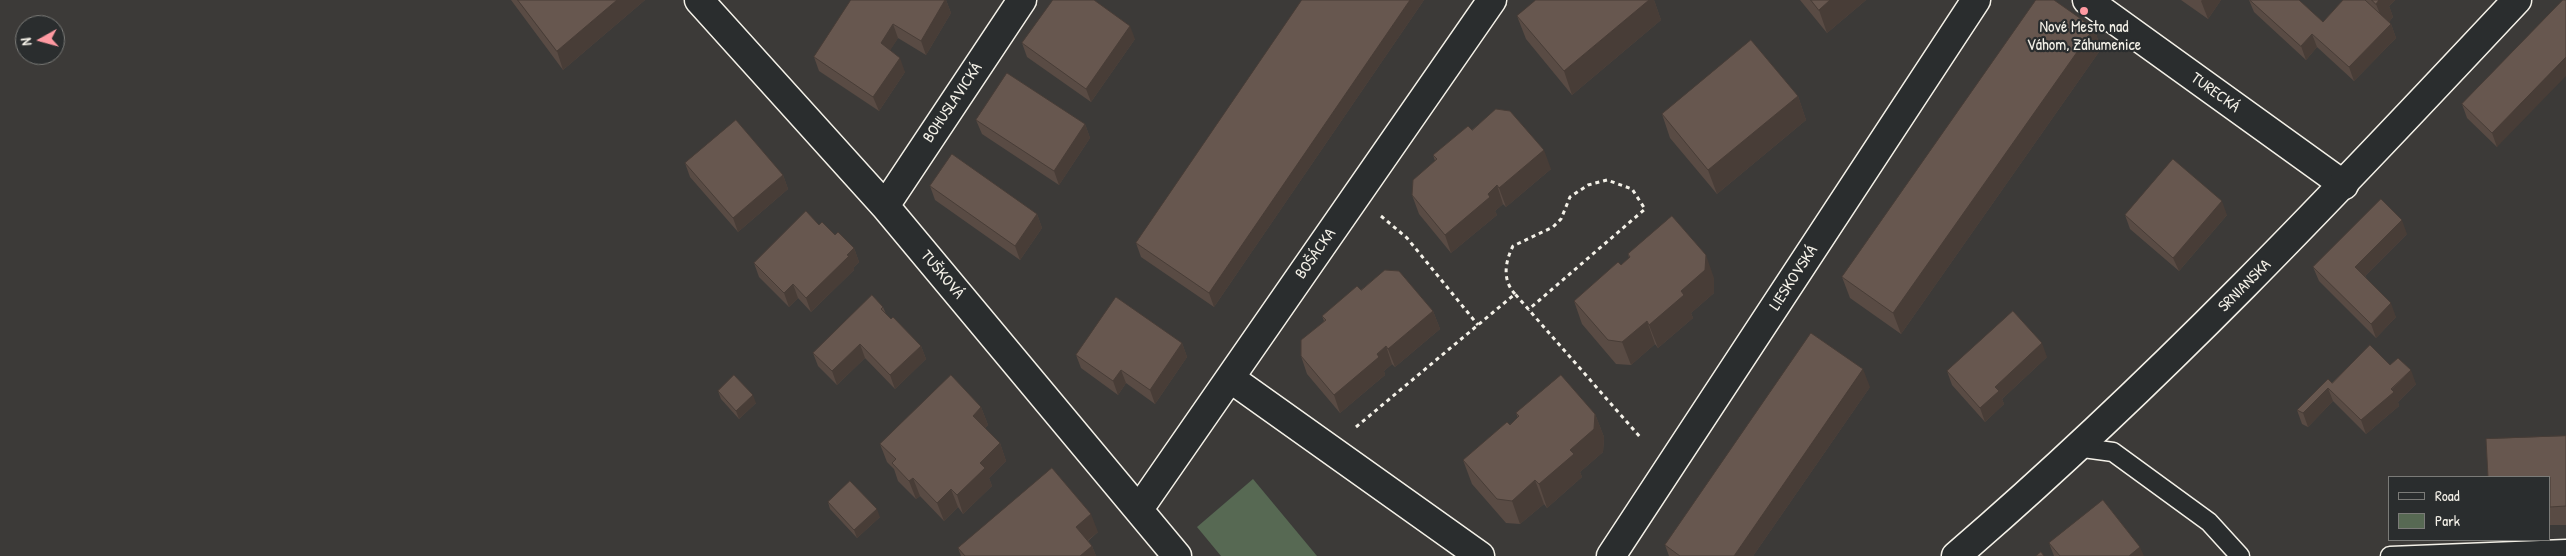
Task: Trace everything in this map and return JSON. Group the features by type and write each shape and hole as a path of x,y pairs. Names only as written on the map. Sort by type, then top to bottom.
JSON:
{"street":[{"name":"TUŠKOVÁ","path":"699,0 885,206 1139,508 1177,556"},
{"name":"BOHUSLAVICKÁ","path":"885,206 1022,0"},
{"name":"BOŠÁCKA","path":"1139,508 1492,0"},
{"name":"LIESKOVSKÁ","path":"1611,556 1976,0"},
{"name":"TURECKÁ","path":"2087,0 2344,185"},
{"name":"SRNIANSKA","path":"1956,556 2076,447 2246,286 2344,185 2517,0"},
{"path":"1230,378 1480,556"}],"lane":[{"path":"2076,447 2114,452 2209,522 2240,556"},
{"path":"2390,556 2566,549"}],"path":[{"path":"1528,310 1645,209 1632,189 1608,180 1588,185 1570,197 1561,219 1553,227 1514,246 1506,268 1508,287 1515,294 1528,310 1640,437"},
{"path":"1378,213 1407,238 1478,325"},
{"path":"1352,431 1515,294"}],"green space":[{"path":"1253,479 1317,556 1221,556 1197,527"}],"building":[{"path":"518,0 617,0 557,51"},
{"path":"851,0 945,0 921,41 893,24 881,43 900,58 873,97 814,57"},
{"path":"1053,0 1094,0 1130,26 1086,89 1022,43"},
{"path":"1302,0 1410,0 1209,293 1136,243"},
{"path":"1536,0 1649,0 1564,71 1517,16"},
{"path":"1811,0 1830,0 1819,10"},
{"path":"2036,0 2054,0 2094,28 1893,313 1842,277"},
{"path":"2250,0 2299,0 2323,22 2343,0 2365,0 2391,24 2349,67 2312,34 2301,46"},
{"path":"2563,0 2566,0 2566,57 2492,133 2462,104"},
{"path":"1751,40 1798,96 1708,170 1662,114"},
{"path":"1007,73 1085,124 1054,171 976,120"},
{"path":"1496,109 1510,111 1544,150 1499,188 1497,185 1488,194 1490,197 1445,235 1412,195 1413,180 1437,159 1433,155 1468,126 1472,130"},
{"path":"736,120 783,175 733,218 685,163"},
{"path":"952,154 1037,214 1015,246 930,186"},
{"path":"2173,159 2222,201 2173,258 2125,215"},
{"path":"2381,199 2402,220 2355,267 2391,303 2371,324 2313,267"},
{"path":"806,211 819,225 822,222 835,235 838,232 854,248 847,255 849,256 806,298 793,284 784,293 754,263"},
{"path":"1672,216 1706,255 1705,270 1681,291 1684,295 1649,325 1647,321 1622,342 1608,340 1574,301 1618,262 1621,265 1630,257 1628,254"},
{"path":"1385,270 1399,271 1433,311 1388,349 1386,346 1377,354 1379,357 1334,395 1301,356 1301,340 1326,320 1322,316 1357,286 1361,290"},
{"path":"872,295 883,307 881,309 891,319 893,317 921,346 890,375 860,344 832,371 813,353"},
{"path":"1116,297 1182,343 1150,390 1121,370 1113,381 1076,355"},
{"path":"2013,311 2042,343 1995,387 1999,391 1980,408 1947,371"},
{"path":"1811,333 1863,369 1734,556 1680,556 1665,545"},
{"path":"2370,345 2390,365 2398,358 2411,370 2391,389 2394,392 2361,420 2328,388 2303,413 2297,410 2328,379 2332,383"},
{"path":"734,375 753,395 736,411 718,391"},
{"path":"951,375 981,407 973,416 1000,443 980,463 985,468 957,495 951,489 937,503 913,478 909,481 892,463 896,459 880,444"},
{"path":"1561,375 1595,414 1594,429 1570,450 1574,454 1539,484 1535,480 1512,501 1497,499 1463,460 1507,422 1510,425 1519,416 1516,413"},
{"path":"2566,436 2566,506 2551,507 2551,476 2488,476 2486,439"},
{"path":"1052,468 1091,514 1076,527 1092,546 1080,556 965,556 958,548"},
{"path":"850,481 877,509 854,530 828,502"},
{"path":"2103,500 2140,547 2129,556 2060,556 2049,543"},
{"path":"2041,552 2044,556 2036,556"}],"place":[{"name":"Nové Mesto nad Váhom, Záhumenice","path":"2084,11"}]}
